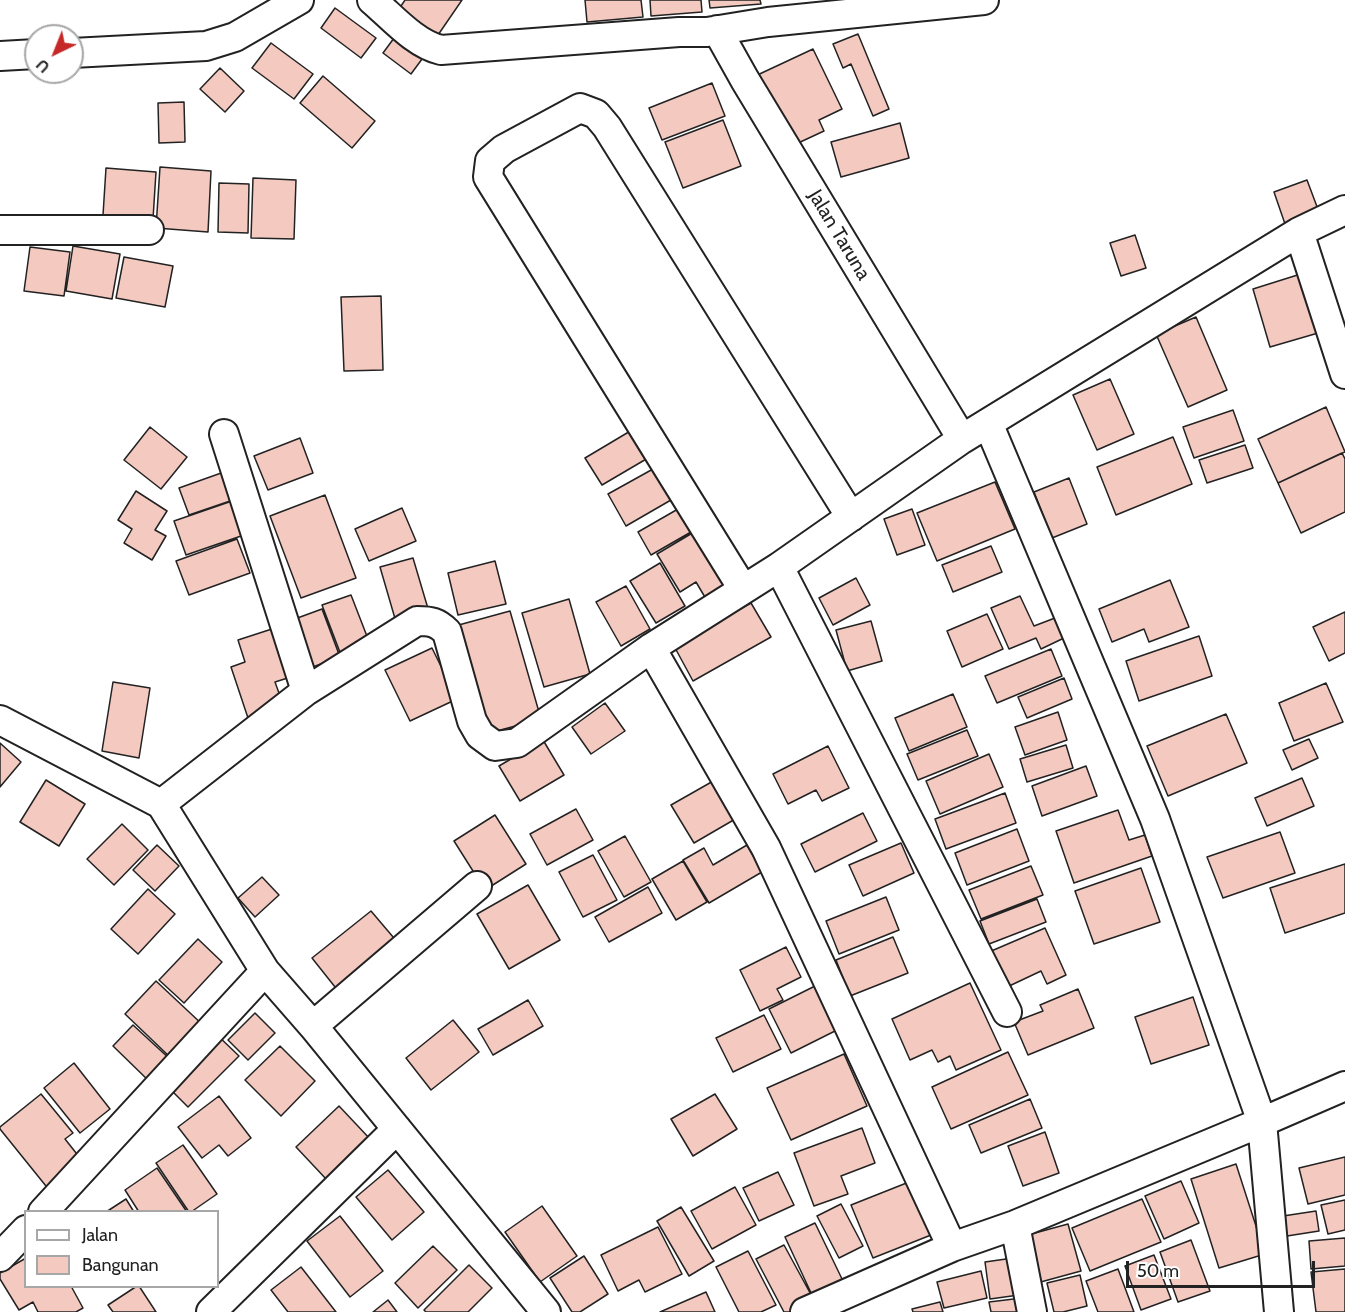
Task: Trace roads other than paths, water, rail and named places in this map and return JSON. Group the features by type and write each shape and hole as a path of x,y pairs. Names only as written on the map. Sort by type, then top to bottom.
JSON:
{"street":[{"path":"84,51 206,46 223,42 299,0"},
{"path":"372,0 421,41 441,50 717,30 768,22 984,0"},
{"name":"Jalan Taruna","path":"717,30 962,439"},
{"path":"0,56 24,55"},
{"path":"743,590 488,177 490,161 504,149 580,108 596,114 607,127 850,517"},
{"path":"161,804 306,691 417,621 433,621 447,632 472,722 480,735 495,746 517,743 651,648 779,567 962,439 1299,232 1345,210"},
{"path":"0,230 148,230"},
{"path":"1299,232 1345,374"},
{"path":"988,423 1155,819 1262,1122 1279,1312"},
{"path":"224,434 306,691"},
{"path":"779,567 1007,1012"},
{"path":"651,648 766,848 952,1247"},
{"path":"0,720 161,804 266,971 546,1312"},
{"path":"313,1026 477,886"},
{"path":"45,1210 266,971"},
{"path":"805,1312 952,1247 1015,1225 1345,1086"},
{"path":"211,1312 397,1129"},
{"path":"1015,1225 1032,1312"},
{"path":"0,1257 24,1232"}]}
